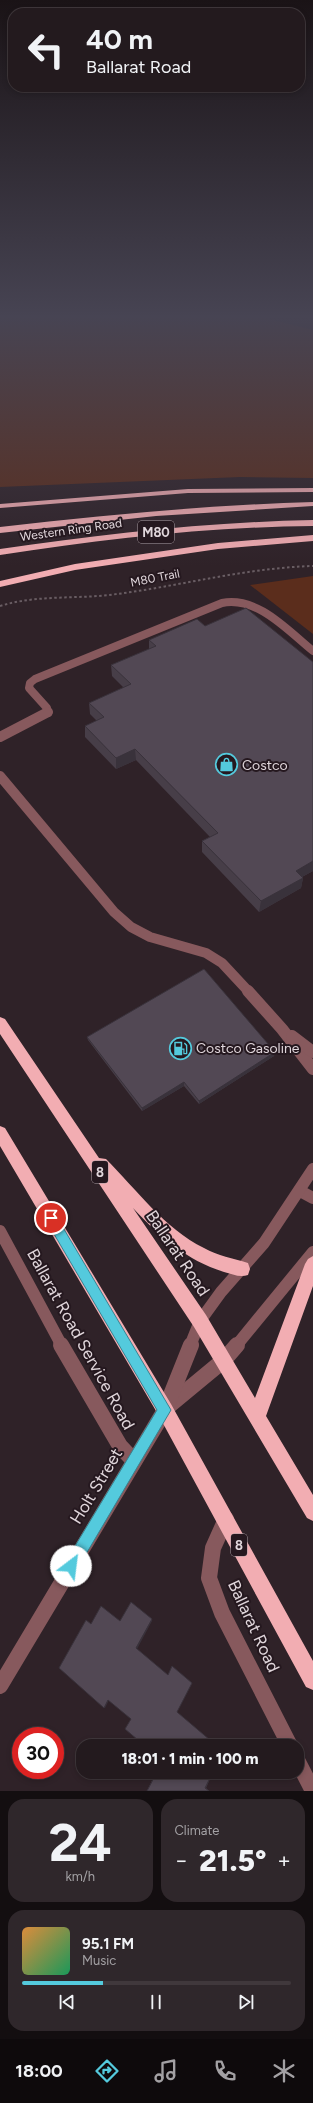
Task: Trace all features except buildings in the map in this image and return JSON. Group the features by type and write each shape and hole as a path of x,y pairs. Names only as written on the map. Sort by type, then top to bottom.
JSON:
{"highway":[{"path":"0,506 188,491 313,490"},
{"name":"Western Ring Road","path":"0,530 104,517 184,510 313,504"},
{"name":"Western Ring Road","path":"0,552 64,542 132,534 217,526 313,522"},
{"path":"0,584 90,565 218,546 313,538"},
{"name":"Ballarat Road","path":"0,1023 200,1321 313,1512"},
{"name":"Ballarat Road","path":"0,1133 165,1410 313,1680"},
{"path":"80,1143 150,1213 194,1252 217,1262 242,1269"},
{"path":"257,1417 266,1391 282,1354 313,1264"}],"street":[{"path":"0,737 48,713 47,708 29,688 30,683 35,679 220,604 235,602 260,609 313,651"},
{"path":"0,776 114,912 131,927 150,937 206,953 222,963 282,1029 313,1069"},
{"path":"282,1029 313,1052"},
{"path":"165,1410 200,1321 222,1292 264,1243 300,1191 313,1169"},
{"path":"300,1191 313,1198"},
{"name":"Ballarat Road Service Road","path":"0,1231 54,1332 120,1446 134,1462"},
{"path":"165,1410 224,1360 313,1252"},
{"name":"Holt Street","path":"0,1686 165,1410"},
{"name":"Ballarat Road","path":"226,1519 214,1548 209,1578 222,1613 286,1739"},
{"path":"304,1774 313,1791"}],"path":[{"name":"M80 Trail","path":"0,606 16,601 114,595 214,576 313,566"}],"shaded area":[{"path":"0,399 313,399 313,478 240,477 0,487"},
{"path":"313,576 313,634 250,585"}],"place":[{"name":"Costco","path":"227,765"},
{"name":"Costco Gasoline","path":"181,1048"}],"route":[{"path":"51,1218 165,1410 71,1566"}]}
